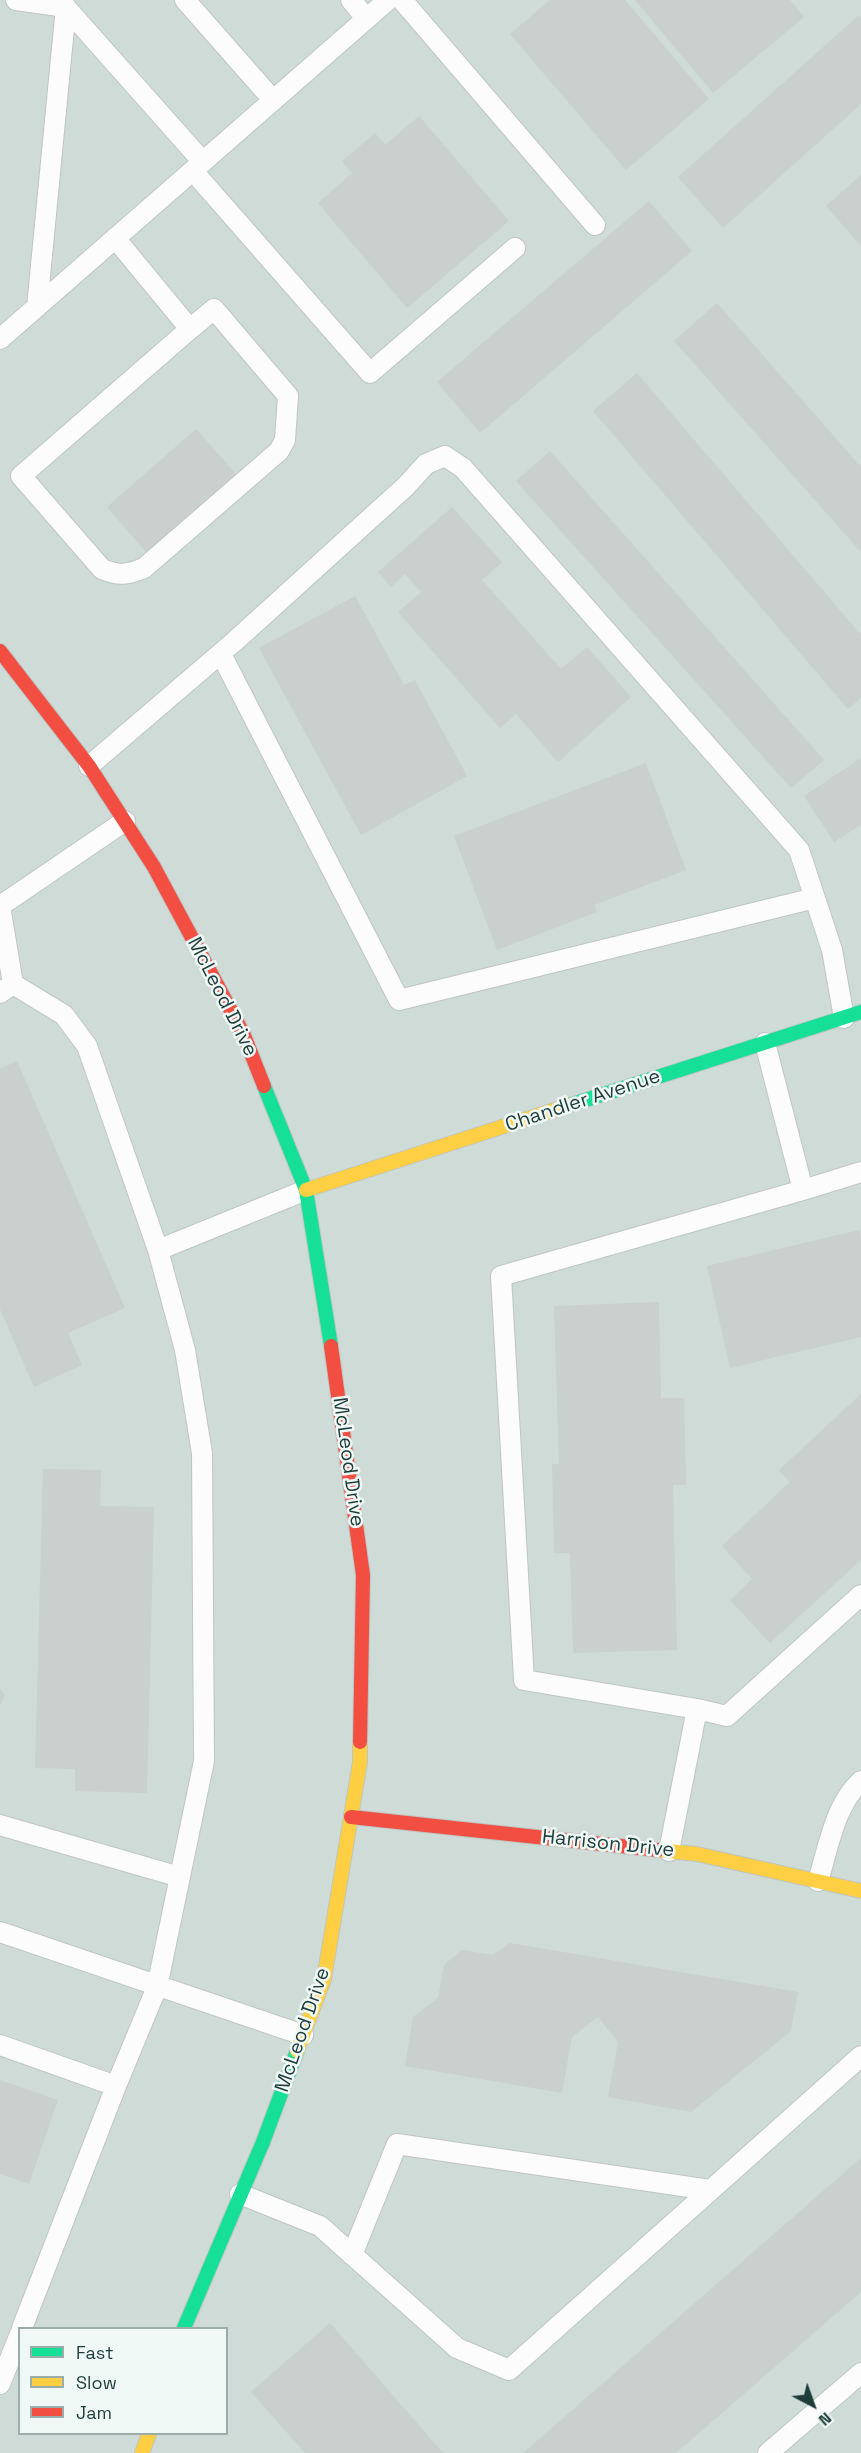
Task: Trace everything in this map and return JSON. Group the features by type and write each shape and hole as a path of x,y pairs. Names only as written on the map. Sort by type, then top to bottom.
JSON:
{"street":[{"name":"McLeod Drive","path":"0,651 89,766 154,867 243,1033 306,1190 339,1392 363,1575 360,1762 324,1979 240,2194 184,2327"},
{"name":"Chandler Avenue","path":"306,1190 853,1015"},
{"name":"Harrison Drive","path":"351,1817 697,1854 861,1890"},
{"path":"142,2453 148,2435"}],"lane":[{"path":"16,0 62,4 370,373 515,248"},
{"path":"185,0 273,100"},
{"path":"351,0 366,18"},
{"path":"0,339 388,0"},
{"path":"402,0 595,225"},
{"path":"37,307 62,4"},
{"path":"115,238 190,329"},
{"path":"214,309 288,396 285,440 279,451 144,568 126,575 115,574 102,569 21,476 190,329 214,309"},
{"path":"89,766 221,654 406,486 426,464 445,456 463,468 799,850 853,1015"},
{"path":"221,654 399,1000 815,898"},
{"path":"22,2327 157,1987 204,1761 202,1453 185,1350 158,1250 87,1046 64,1015 6,988 0,906 124,820"},
{"path":"765,1043 803,1190"},
{"path":"861,1173 501,1276 524,1680 727,1716 861,1595"},
{"path":"158,1250 306,1190"},
{"path":"669,1851 697,1709"},
{"path":"818,1881 837,1820 852,1788 861,1781"},
{"path":"0,1825 180,1877"},
{"path":"0,1932 303,2035"},
{"path":"0,2045 116,2086"},
{"path":"240,2194 320,2226 457,2348 509,2370 861,2056"},
{"path":"352,2254 398,2144 710,2190"},
{"path":"0,2384 18,2339"},
{"path":"768,2453 861,2373"}],"shaded area":[{"path":"0,0 861,0 861,2453 0,2453"}],"building":[{"path":"550,0 625,0 709,99 626,170 510,34"},
{"path":"635,0 790,0 804,17 713,93"},
{"path":"859,15 861,17 861,104 723,228 678,177"},
{"path":"419,116 509,221 407,308 318,203 352,173 342,161 375,133 385,145"},
{"path":"861,175 861,246 826,206"},
{"path":"649,201 692,251 480,433 437,382"},
{"path":"717,303 861,467 861,552 674,341"},
{"path":"637,373 861,635 861,698 848,709 593,411"},
{"path":"196,429 237,475 147,553 107,507"},
{"path":"550,451 824,760 791,788 516,481"},
{"path":"452,507 502,562 482,580 561,669 587,647 631,697 558,762 516,714 500,728 398,612 421,592 405,574 391,587 378,572"},
{"path":"355,596 404,685 415,680 467,776 361,835 259,648"},
{"path":"861,758 861,825 834,842 804,796"},
{"path":"646,763 686,870 594,905 597,912 497,950 454,836"},
{"path":"17,1061 125,1308 68,1333 82,1365 34,1387 0,1309 0,1069"},
{"path":"859,1230 861,1239 861,1337 730,1368 707,1266"},
{"path":"659,1302 661,1398 684,1398 686,1485 673,1485 677,1650 573,1653 570,1553 554,1553 552,1464 559,1464 554,1306"},
{"path":"861,1394 861,1560 770,1643 730,1600 752,1579 722,1546 790,1482 779,1470"},
{"path":"43,1469 101,1470 100,1506 154,1507 147,1793 75,1791 75,1769 35,1768"},
{"path":"0,1689 5,1694 0,1706"},
{"path":"510,1943 798,1992 791,2031 691,2112 608,2097 618,2042 598,2017 572,2037 562,2093 405,2066 413,2017 438,1998 444,1965 462,1950 493,1955"},
{"path":"0,2080 58,2100 29,2184 0,2174"},
{"path":"861,2158 861,2292 676,2453 523,2453"},
{"path":"330,2323 443,2453 305,2453 251,2392"}],"traffic: fast":[{"path":"570,1105 861,1012"},
{"path":"264,1086 306,1190 331,1346"},
{"path":"184,2327 263,2142 297,2051"}],"traffic: slow":[{"path":"306,1190 570,1105"},
{"path":"297,2051 324,1979 360,1762 360,1742"},
{"path":"658,1850 697,1854 861,1891"},
{"path":"142,2453 149,2435"}],"traffic: jam":[{"path":"0,651 89,766 154,867 243,1033 264,1086"},
{"path":"331,1346 363,1575 360,1742"},
{"path":"351,1817 658,1850"}]}
